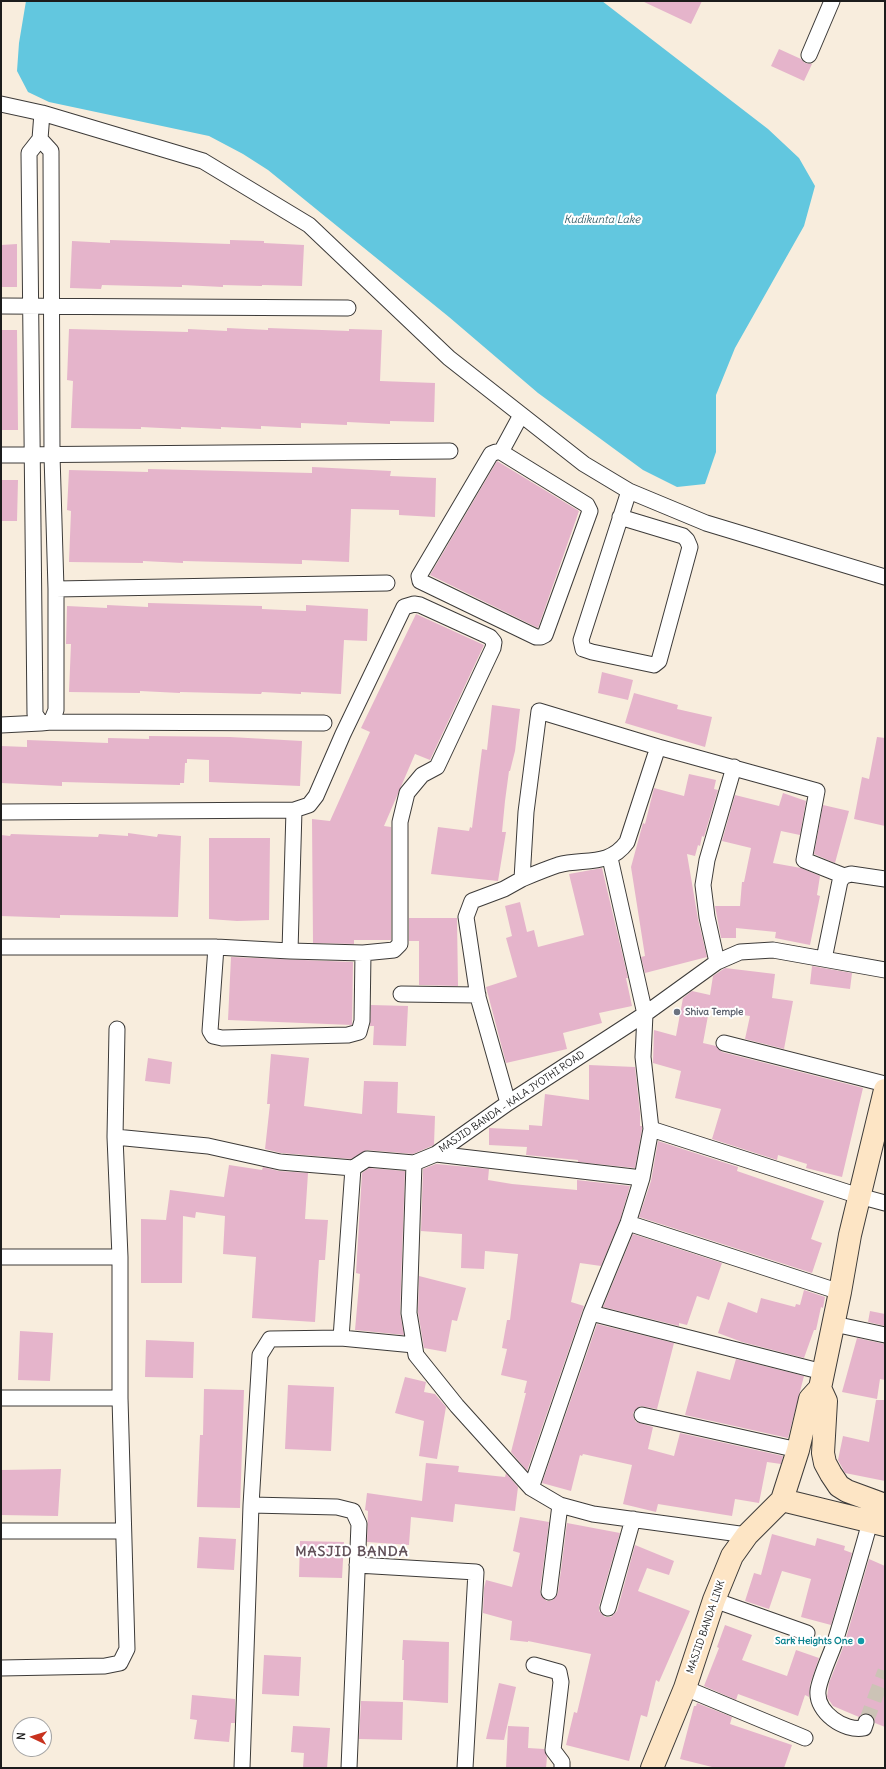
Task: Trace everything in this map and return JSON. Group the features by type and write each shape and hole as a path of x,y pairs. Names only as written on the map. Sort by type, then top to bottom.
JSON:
{"main road":[{"path":"878,1524 782,1500 798,1450 810,1399 822,1380 850,1235 885,1090"},
{"path":"822,1380 826,1401 823,1453 825,1463 839,1486 846,1491 885,1505"},
{"name":"MASJID BANDA LINK","path":"652,1768 685,1688 714,1600 732,1556 747,1535 782,1500"}],"street":[{"path":"809,55 832,1"},
{"path":"1,104 42,113 203,162 309,225 449,358 584,464 629,491 706,522 885,577"},
{"path":"42,113 40,139 29,153 32,306 35,714 46,723"},
{"path":"40,139 51,151 52,455 56,589 56,710 46,723"},
{"path":"1,306 348,308"},
{"path":"501,452 521,415"},
{"path":"1,455 450,451"},
{"path":"501,452 587,505 590,511 545,635 541,637 536,637 420,581 419,576 490,454 501,452"},
{"path":"620,517 682,536 688,540 690,547 659,661 654,665 583,649 581,640 620,517 629,491"},
{"path":"56,589 387,583"},
{"path":"1,812 294,810 309,805 316,796 343,734 404,607 414,604 420,605 490,637 494,642 494,648 437,767 422,775 407,793 400,822 400,944 394,950 363,953 216,947 1,947"},
{"path":"522,879 526,812 539,711 658,747 818,791 804,860 844,876"},
{"path":"1,725 46,723 324,723"},
{"path":"508,1103 478,996 466,917 472,901 504,889 522,879 558,865 610,858 622,849 627,842 658,747"},
{"path":"717,962 707,917 703,885 706,860 734,767"},
{"path":"290,951 294,810"},
{"path":"531,1488 591,1313 628,1222 642,1178 651,1129 643,1057 645,1014 610,858"},
{"path":"824,959 840,881 844,876 851,874 885,879"},
{"path":"216,947 210,1031 213,1036 222,1038 348,1035 359,1032 362,1021 363,953"},
{"name":"MASJID BANDA - KALA JYOTHI ROAD","path":"353,1168 368,1159 414,1163 436,1154 508,1103 645,1014 717,962 740,952 773,950 885,970"},
{"path":"401,994 478,996"},
{"path":"1,1668 105,1666 120,1663 127,1649 120,1398 120,1257 115,1137 117,1029"},
{"path":"724,1043 885,1084"},
{"path":"651,1129 885,1203"},
{"path":"115,1137 208,1146 280,1162 353,1168 341,1338"},
{"path":"436,1154 642,1178"},
{"path":"414,1163 409,1313 414,1345 416,1355 457,1406 531,1488 560,1505 594,1514 747,1535"},
{"path":"628,1222 840,1292"},
{"path":"1,1256 120,1257"},
{"path":"591,1313 822,1380"},
{"path":"834,1324 885,1335"},
{"path":"242,1768 251,1505 260,1354 270,1339 341,1338 414,1345"},
{"path":"1,1398 120,1398"},
{"path":"642,1415 798,1450"},
{"path":"251,1505 337,1507 354,1511 359,1524 348,1768"},
{"path":"549,1592 560,1505"},
{"path":"608,1608 633,1519"},
{"path":"866,1722 864,1728 856,1730 831,1719 820,1706 818,1690 878,1524"},
{"path":"1,1531 123,1531"},
{"path":"357,1565 476,1572 465,1768"},
{"path":"714,1600 806,1633"},
{"path":"534,1665 559,1672 561,1682 553,1750 562,1762 562,1768"},
{"path":"685,1688 805,1738"}],"water":[{"name":"Kudikunta Lake","path":"26,1 602,1 768,129 799,158 815,186 804,226 735,348 716,395 716,452 705,484 677,487 643,470 538,393 449,317 268,170 243,154 209,136 49,102 28,92 17,71 19,43"}],"building":[{"path":"642,1 702,1 691,24"},
{"path":"779,49 801,59 805,63 812,64 804,81 771,66"},
{"path":"110,240 230,244 230,240 264,241 264,243 304,245 302,286 223,285 223,287 182,285 182,287 102,285 101,289 70,288 72,241 110,243"},
{"path":"17,244 17,287 1,287 1,245"},
{"path":"227,328 268,330 268,328 349,331 349,329 382,330 380,381 435,383 434,422 390,421 390,424 347,422 347,425 301,423 301,428 261,426 261,429 221,427 221,429 181,427 181,429 141,427 141,429 71,428 73,381 67,380 69,329 188,332 188,329 227,331"},
{"path":"1,330 17,330 18,430 1,430"},
{"path":"497,461 579,511 538,628 430,575"},
{"path":"312,467 391,471 390,476 436,478 435,517 399,515 399,510 351,509 349,562 302,560 302,564 183,561 183,563 143,561 143,563 69,562 71,511 67,510 69,470 148,472 148,469 312,473"},
{"path":"1,480 18,480 17,521 1,521"},
{"path":"148,603 262,606 262,609 306,611 306,605 368,609 367,641 344,640 341,694 301,692 301,694 262,692 261,694 140,691 140,693 69,692 71,644 66,644 67,606 107,608 107,605 148,607"},
{"path":"416,614 484,645 430,760 415,754 384,826 391,827 391,940 354,940 354,944 313,943 312,819 330,821 370,732 361,728"},
{"path":"602,672 633,680 628,700 598,693"},
{"path":"634,693 678,705 677,709 712,717 705,747 625,723"},
{"path":"492,705 520,709 515,751 509,771 505,801 502,832 506,832 498,881 431,874 438,827 469,831 470,827 472,828 482,749 487,750"},
{"path":"149,736 230,737 302,741 300,786 209,782 209,760 187,759 187,763 185,763 184,783 180,783 180,785 62,782 62,786 1,783 1,746 27,747 27,740 108,743 108,738 149,739"},
{"path":"877,737 885,738 885,826 854,819 862,777 869,779"},
{"path":"689,774 716,780 714,789 718,790 700,846 698,845 695,856 687,854 698,919 707,957 645,973 641,957 645,956 631,867 643,823 645,824 654,788 684,796"},
{"path":"783,793 806,801 800,835 781,831 773,863 801,868 820,876 817,895 820,896 810,945 775,938 776,932 736,928 736,938 721,938 715,906 740,906 742,882 744,882 751,848 722,841 735,795 779,806"},
{"path":"823,805 849,811 835,863 814,854"},
{"path":"128,833 157,837 158,834 181,836 178,917 60,915 60,918 1,916 1,835 10,836 11,834 98,837 99,834 128,836"},
{"path":"209,838 270,838 269,920 237,921 209,919"},
{"path":"602,868 628,978 626,978 632,1006 599,1013 602,1023 563,1033 567,1049 506,1063 486,987 517,977 506,938 512,936 505,906 520,902 527,932 534,930 538,947 584,935 569,874"},
{"path":"409,918 457,918 458,986 419,985 419,941 409,941"},
{"path":"231,957 353,962 352,1025 228,1020"},
{"path":"812,966 852,973 850,989 810,984"},
{"path":"725,968 775,974 772,998 793,1001 784,1049 745,1039 750,1016 709,1010 703,1043 716,1046 722,1052 863,1088 842,1177 806,1168 807,1164 778,1155 777,1160 712,1139 721,1109 675,1098 681,1071 653,1063 654,1030 676,1036 683,998 692,991 710,995 713,976"},
{"path":"371,1005 408,1006 406,1046 373,1045 374,1026 370,1026"},
{"path":"271,1054 309,1058 304,1106 362,1114 364,1081 398,1082 397,1113 435,1116 434,1145 413,1154 367,1150 351,1159 281,1153 265,1149 270,1104 267,1104"},
{"path":"148,1058 172,1062 170,1084 145,1081"},
{"path":"589,1065 635,1067 640,1126 642,1126 642,1129 635,1168 526,1155 527,1147 489,1145 489,1128 529,1130 529,1125 542,1126 545,1094 589,1100"},
{"path":"658,1141 738,1167 737,1171 824,1201 811,1239 822,1243 812,1273 639,1217 651,1181"},
{"path":"436,1164 489,1169 488,1180 512,1184 577,1190 577,1180 630,1186 620,1220 601,1266 580,1263 571,1302 584,1306 527,1471 511,1452 526,1393 524,1393 527,1381 501,1375 507,1349 502,1348 507,1320 510,1320 518,1254 485,1251 484,1269 461,1268 462,1234 421,1231 423,1169"},
{"path":"229,1165 262,1170 263,1167 279,1171 308,1173 305,1219 328,1220 325,1260 319,1260 315,1322 252,1318 256,1257 223,1254 225,1216 196,1212 195,1218 183,1216 182,1283 141,1283 141,1219 166,1220 170,1190 224,1197"},
{"path":"369,1168 405,1171 400,1313 404,1335 355,1330 360,1274 356,1273 362,1173"},
{"path":"633,1234 722,1263 709,1300 697,1296 687,1325 679,1323 679,1326 603,1307"},
{"path":"419,1276 466,1288 457,1321 452,1320 446,1352 424,1348 418,1312"},
{"path":"804,1290 825,1297 823,1308 821,1307 816,1330 814,1330 804,1358 742,1342 718,1333 728,1302 757,1313 761,1298 795,1307 796,1304 800,1305"},
{"path":"870,1311 885,1314 885,1326 868,1322"},
{"path":"597,1324 674,1343 657,1409 640,1406 633,1413 636,1422 653,1427 648,1449 674,1456 680,1433 783,1456 781,1464 767,1462 759,1503 735,1499 732,1516 658,1504 656,1512 623,1504 632,1465 583,1454 582,1456 580,1455 571,1491 542,1483"},
{"path":"20,1331 53,1333 50,1381 18,1380"},
{"path":"857,1338 885,1344 885,1380 880,1379 877,1399 842,1392"},
{"path":"146,1340 194,1342 193,1378 145,1377"},
{"path":"736,1359 804,1376 788,1438 685,1415 697,1371 730,1380"},
{"path":"405,1377 426,1382 424,1392 435,1394 446,1407 437,1459 419,1456 424,1421 395,1413"},
{"path":"288,1385 334,1387 331,1451 285,1449"},
{"path":"204,1389 244,1390 240,1508 197,1507 200,1435 203,1435"},
{"path":"876,1400 885,1400 885,1481 845,1473 838,1460 843,1436 869,1442"},
{"path":"426,1463 459,1466 458,1472 505,1477 506,1473 518,1487 515,1511 455,1504 453,1522 411,1517 409,1545 367,1542 368,1511 365,1510 367,1493 422,1501"},
{"path":"61,1469 58,1516 1,1515 1,1470"},
{"path":"520,1517 549,1522 540,1591 541,1596 547,1601 553,1600 558,1593 567,1523 620,1533 599,1606 599,1611 605,1617 611,1617 617,1611 635,1545 674,1561 669,1575 647,1568 638,1591 690,1611 659,1682 656,1680 647,1717 641,1715 629,1761 566,1745 574,1712 577,1713 591,1654 528,1641 510,1640 512,1621 483,1613 484,1588 486,1580 512,1587 520,1553 513,1551"},
{"path":"772,1534 815,1546 817,1538 845,1546 844,1550 852,1553 831,1625 801,1617 811,1579 782,1571 769,1609 745,1601 754,1573 761,1575"},
{"path":"199,1537 236,1539 234,1570 197,1568"},
{"path":"300,1541 344,1542 342,1578 299,1577"},
{"name":"Sark Heights One","path":"869,1559 885,1566 885,1727 875,1723 873,1716 869,1714 864,1713 859,1717 833,1706 827,1697 829,1683 844,1645"},
{"path":"725,1625 752,1635 742,1660 787,1676 796,1650 819,1658 810,1684 809,1697 805,1695 798,1716 738,1694 736,1700 704,1686 719,1648 717,1647"},
{"path":"403,1640 449,1642 448,1703 403,1700"},
{"path":"264,1655 301,1657 299,1696 262,1694"},
{"path":"499,1683 516,1687 504,1740 486,1739"},
{"path":"192,1695 235,1699 235,1723 231,1723 229,1742 194,1739 197,1720 190,1719"},
{"path":"361,1701 403,1702 402,1740 359,1739"},
{"path":"697,1703 732,1717 730,1724 792,1745 784,1768 716,1768 680,1759 694,1706 696,1706"},
{"path":"293,1726 330,1728 327,1768 303,1768 304,1753 291,1752"},
{"path":"508,1726 529,1727 528,1748 544,1749 547,1757 546,1768 506,1768"}],"tunnel":[{"path":"866,1722 885,1671"}],"place":[{"name":"Shiva Temple","path":"677,1012"},
{"name":"Sark Heights One","path":"861,1641"}],"district":[{"name":"MASJID BANDA","path":"352,1552"}]}
